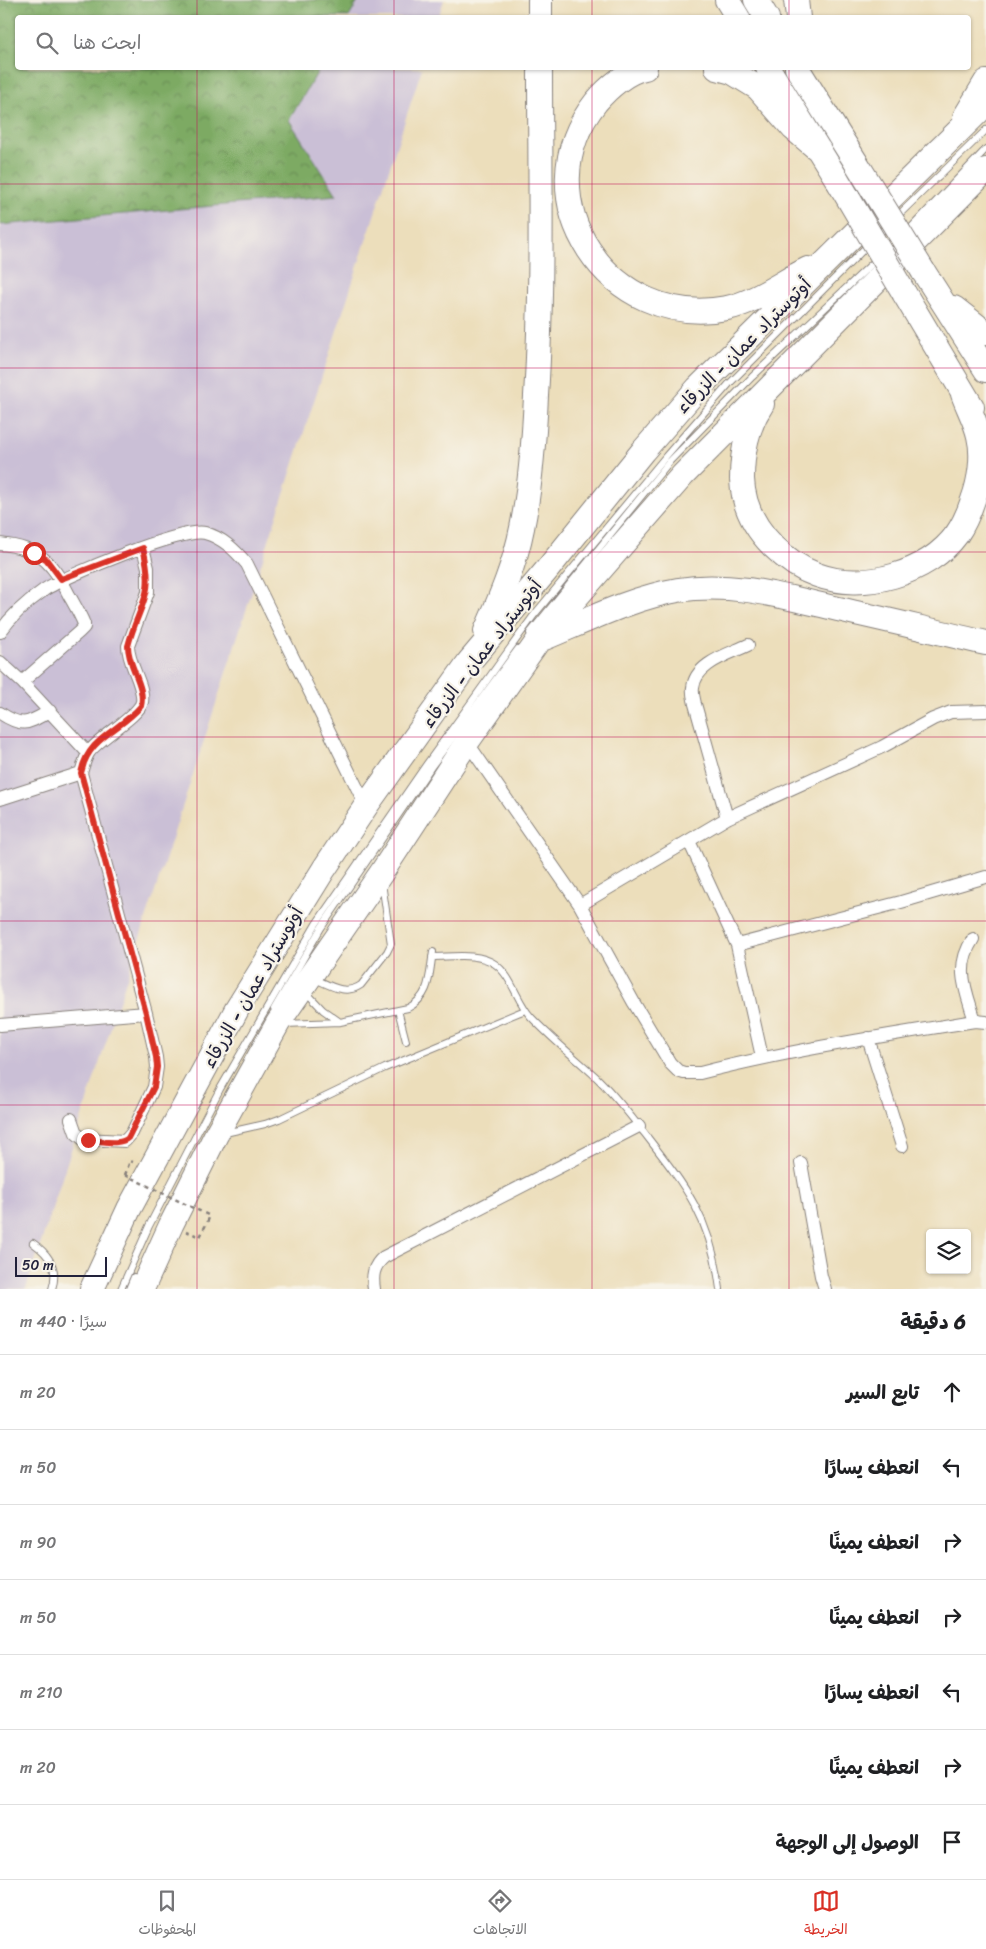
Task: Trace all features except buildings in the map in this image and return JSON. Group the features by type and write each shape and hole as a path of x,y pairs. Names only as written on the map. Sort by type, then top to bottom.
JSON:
{"highway":[{"path":"540,0 540,15"},
{"path":"727,0 736,15"},
{"path":"756,0 764,15"},
{"path":"796,0 798,15"},
{"path":"469,662 486,631 513,564 529,494 538,371 541,294 540,70"},
{"path":"641,70 620,80 602,95 580,127 570,156 568,179 570,202 576,225 584,242 606,272 636,295 653,303 671,308 709,310 728,308 746,302 828,259"},
{"path":"724,70 732,72 758,88 793,128 819,150"},
{"path":"769,70 838,181 963,394 986,428"},
{"path":"798,70 986,370"},
{"path":"811,70 821,107"},
{"path":"960,130 970,107 986,82"},
{"name":"أوتوستراد عمان - الزرقاء","path":"92,1289 129,1210 237,1009 294,915 366,806 469,662 670,419 698,388 758,331 828,259 986,104"},
{"name":"أوتوستراد عمان - الزرقاء","path":"142,1289 171,1225 216,1135 278,1024 382,872 467,742 538,641 683,475 986,170"},
{"path":"961,194 986,180"},
{"path":"941,297 986,333"},
{"path":"791,365 758,410 746,438 742,469 744,499 749,515 756,527 777,550 802,569 818,576 841,580 870,580 904,572 936,554 956,535 964,522 975,494 980,465 979,436 963,394"},
{"path":"538,641 636,601 677,590 718,587 781,596 986,643"}],"street":[{"path":"0,632 10,618 28,602 61,579 182,535 203,532 218,539 235,549 247,564 366,806"},
{"path":"0,544 12,545 46,559 61,579 84,627 22,682"},
{"path":"71,1119 76,1134 83,1139 125,1141 132,1133 149,1098 156,1077 156,1057 146,1013 81,773 88,753 99,741 138,710 142,701 140,688 128,656 128,646 148,592 148,568 143,548"},
{"path":"728,818 694,704 693,688 697,676 703,669 714,661 748,645"},
{"path":"0,662 50,710 88,753"},
{"path":"0,713 17,723 24,724 50,710"},
{"path":"580,905 728,818 882,747 933,719 951,712 986,711"},
{"path":"467,742 580,905 661,1049 678,1071 690,1074 700,1073 762,1057 868,1038 981,1022 962,974 962,961 966,949 973,939"},
{"path":"0,799 81,773"},
{"path":"689,841 738,945 762,1057"},
{"path":"738,945 901,902 986,877"},
{"path":"0,1025 146,1013"},
{"path":"868,1038 902,1146"},
{"path":"374,1289 373,1274 375,1267 379,1261 390,1253 639,1126"},
{"path":"801,1164 825,1289"}],"lane":[{"path":"121,1289 149,1226 220,1089 316,924 426,764 534,615 715,400 829,283 986,130"},
{"path":"895,243 986,149"},
{"path":"182,1179 225,1094 321,928 431,767 540,620 670,461 752,377 888,250"},
{"path":"306,982 345,991 356,989 387,952 392,939 386,910 382,872"},
{"path":"278,1024 340,1022 398,1010 416,1004 427,990 432,954 474,956 485,958 495,963 503,971 525,1010 616,1097 672,1168 701,1216 712,1248 720,1289"},
{"path":"306,982 323,1010 340,1022"},
{"path":"398,1010 406,1041"},
{"path":"216,1135 279,1119 385,1068 525,1010"},
{"path":"34,1243 49,1257 53,1265 55,1274 52,1289"},
{"path":"129,1289 140,1264"}],"path":[{"path":"130,1161 125,1175 210,1216 200,1238"}],"shaded area":[{"path":"0,0 444,0 439,15 15,15 15,70 421,70 26,1289 0,1289"}],"green space":[{"path":"0,0 359,0 350,15 15,15 15,70 319,70 289,120 337,195 0,225"}],"route":[{"path":"34,553 46,559 61,579 143,548 148,568 148,592 128,646 128,656 143,695 141,706 92,748 85,759 81,773 146,1013 156,1057 156,1077 149,1098 132,1133 125,1141 88,1140"}]}
